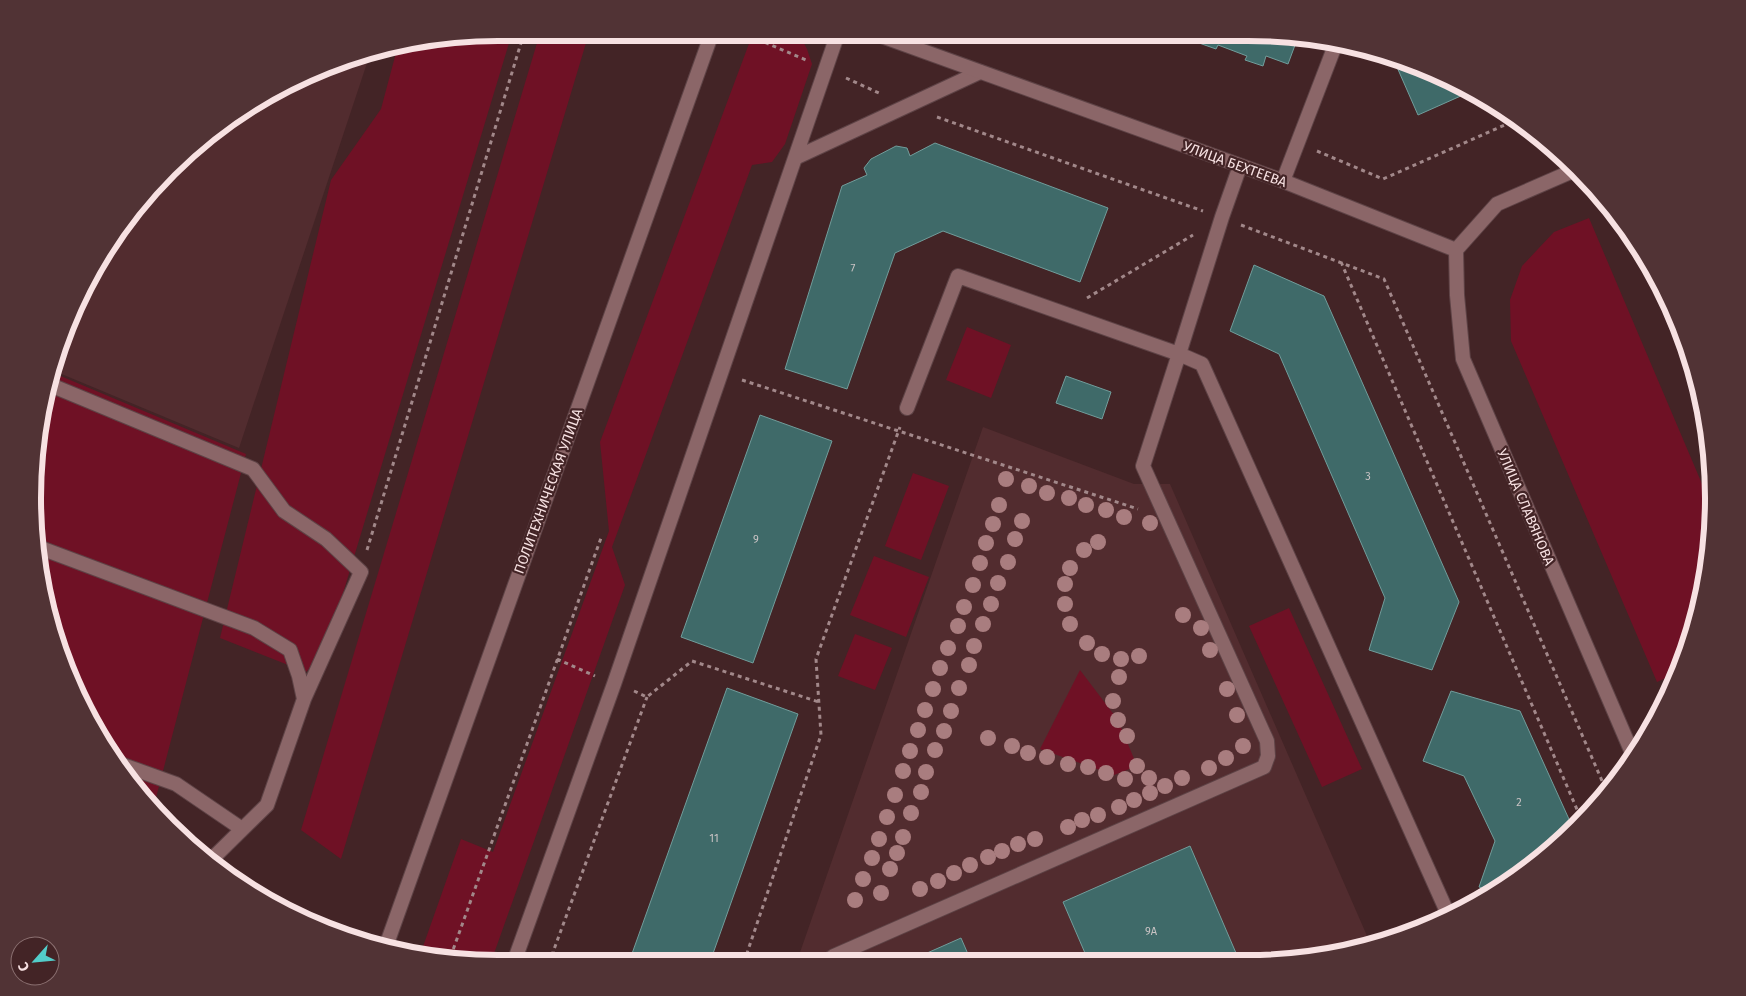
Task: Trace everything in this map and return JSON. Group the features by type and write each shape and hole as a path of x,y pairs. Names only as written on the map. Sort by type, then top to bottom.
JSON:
{"street":[{"name":"ПОЛИТЕХНИЧЕСКАЯ УЛИЦА","path":"387,941 709,41"},
{"path":"517,955 614,684 835,41"},
{"name":"УЛИЦА БЕХТЕЕВА","path":"896,41 1284,181 1456,250"},
{"path":"1284,181 1334,49"},
{"path":"795,158 980,72"},
{"path":"836,955 1264,767 1268,756 1267,741 1143,466 1240,166"},
{"path":"1456,250 1497,204 1569,173"},
{"name":"УЛИЦА СЛАВЯНОВА","path":"1456,250 1457,295 1463,359 1630,748"},
{"path":"907,408 958,276 1179,354 1202,364 1446,910"},
{"path":"55,387 253,469 284,511 326,539 361,572 304,699 267,805 215,856"},
{"path":"44,548 254,628 290,650 299,676 304,699"},
{"path":"129,767 176,784 242,830"}],"path":[{"path":"361,572 521,41"},
{"path":"932,115 1222,217 1384,279 1603,784"},
{"path":"1297,143 1383,179 1509,123"},
{"path":"1062,312 1222,217"},
{"path":"1341,262 1578,813"},
{"path":"721,373 1167,518"},
{"path":"746,955 822,735 816,659 907,408"},
{"path":"455,953 453,950 601,538"},
{"path":"557,659 647,696"},
{"path":"555,955 553,952 647,696 692,661 819,702"}],"shaded area":[{"path":"510,41 325,653 306,672 220,638 331,180 381,109 396,53 438,45"},
{"path":"538,41 587,41 341,859 301,830"},
{"path":"750,41 803,41 812,64 785,144 772,162 752,165 612,547 625,585 494,955 422,948 461,839 493,852 609,531 600,442"},
{"path":"368,60 239,448 59,373 65,351 88,296 118,244 175,175 220,136 270,102 323,76"},
{"path":"1589,218 1705,490 1701,558 1689,616 1681,645 1668,677 1657,682 1511,341 1510,300 1522,266 1554,232"},
{"path":"967,327 1011,345 991,398 946,380"},
{"path":"58,375 246,454 155,800 118,752 88,700 65,645 50,587 42,528 42,468 50,409"},
{"path":"983,427 1134,484 1170,484 1368,938 1308,951 1248,955 799,955"},
{"path":"913,473 949,486 921,560 885,546"},
{"path":"874,556 929,577 906,637 850,615"},
{"path":"1289,608 1362,769 1322,787 1249,626"},
{"path":"855,634 892,648 875,690 838,676"},
{"path":"1080,670 1118,720 1137,766 1114,775 1040,749"}],"building":[{"path":"1200,41 1248,41 1296,44 1288,64 1266,56 1263,66 1245,60 1247,56 1218,45 1216,49 1199,43"},
{"path":"1396,66 1463,95 1418,115"},
{"path":"935,143 1108,208 1080,282 943,231 895,253 847,389 785,369 842,186 867,175 864,168 871,159 896,146 907,148 910,156"},
{"path":"1254,265 1324,296 1459,602 1432,670 1369,650 1385,598 1279,354 1230,331"},
{"path":"1066,376 1111,392 1102,419 1056,403"},
{"path":"760,415 832,441 753,663 681,637"},
{"path":"727,688 798,714 712,955 632,955"},
{"path":"1451,691 1520,711 1570,822 1502,878 1484,889 1479,887 1495,841 1464,776 1423,761"},
{"path":"1190,846 1237,955 1086,955 1063,902"},
{"path":"961,938 968,955 923,955"}]}
